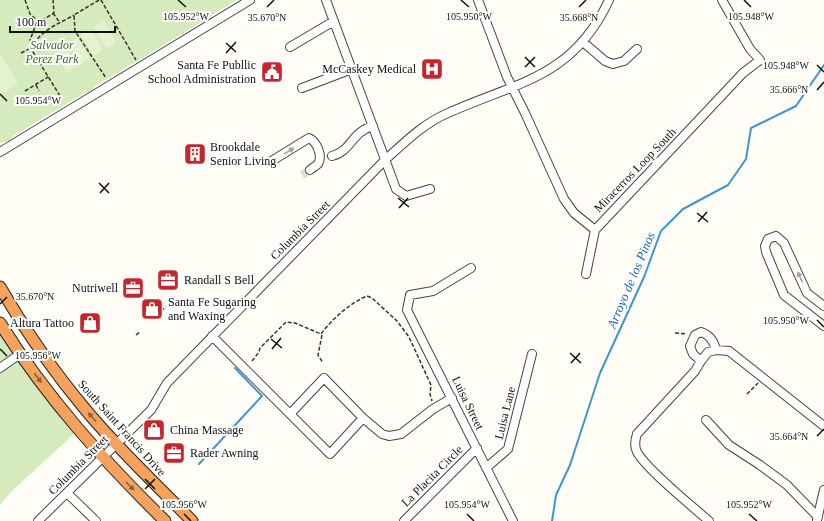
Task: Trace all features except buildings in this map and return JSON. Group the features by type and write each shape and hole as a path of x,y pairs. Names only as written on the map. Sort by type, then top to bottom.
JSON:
{"highway":[{"name":"South Saint Francis Drive","path":"0,287 31,338 85,409 116,444 192,521"},
{"path":"0,323 20,354 54,400 103,458 165,521"}],"street":[{"path":"0,152 250,0"},
{"path":"326,0 394,185 401,194 406,196 430,189"},
{"name":"Miracerros Loop South","path":"478,0 504,70 564,199 574,213 595,230 743,74 760,60 750,48 722,0"},
{"name":"Columbia Street","path":"38,521 151,410 167,383 385,160 424,126 447,113 513,88 542,75 583,42 608,0"},
{"path":"290,47 334,21"},
{"path":"583,42 605,61 613,64 624,61 637,49"},
{"path":"302,88 352,69"},
{"path":"332,156 341,154 362,129 373,126"},
{"path":"270,162 307,139 312,140 320,154 319,163 310,170"},
{"path":"586,274 595,230"},
{"path":"824,306 807,293 784,243 776,236 768,239 765,246 766,252 784,295 824,326"},
{"name":"Luisa Street","path":"471,268 433,291 410,295 407,310 513,521"},
{"path":"701,361 693,354 690,346 694,336 701,332 706,334 714,344 716,350"},
{"path":"212,336 330,454 363,418"},
{"path":"709,521 649,466 638,453 635,445 637,434 695,371 708,352 716,350 729,351 824,426"},
{"path":"0,368 20,354"},
{"name":"Luisa Lane","path":"486,468 508,449 532,354"},
{"path":"290,414 324,378 363,418 382,434 389,436 401,434 433,409 452,398"},
{"path":"706,420 729,445 787,485 817,519"},
{"name":"La Placita Circle","path":"404,521 476,448"},
{"path":"817,519 824,490"},
{"path":"67,492 96,521"}],"path":[{"path":"24,0 30,14 37,22"},
{"path":"54,0 53,13 60,24"},
{"path":"21,53 33,47 38,37 100,0 136,60"},
{"path":"53,13 37,22 30,40 33,47 33,52 60,96"},
{"path":"74,15 75,31 106,78"},
{"path":"25,91 48,77"},
{"path":"36,85 40,91"},
{"path":"323,363 318,355 321,334 330,321 342,313 350,305 367,296 372,298 397,321 409,337 422,368 429,379 431,385 430,398 434,404"},
{"path":"161,309 162,310 166,307"},
{"path":"252,361 259,352 260,348 286,322 296,323 321,334"},
{"path":"136,335 140,332"},
{"path":"675,333 687,334"},
{"path":"747,394 759,382"}],"green space":[{"name":"Salvador Perez Park","path":"0,0 237,0 212,15 209,20 200,23 94,87 93,90 83,94 13,136 10,141 0,143"},
{"path":"104,21 116,43 106,49 94,27"},
{"path":"91,29 103,50 93,56 81,35"},
{"path":"78,37 90,58 80,64 68,43"},
{"path":"65,45 77,66 67,72 55,51"},
{"path":"0,53 18,84 0,95"},
{"path":"0,330 75,433 12,491 0,505"}],"waterway":[{"name":"Arroyo de los Pinos","path":"552,521 556,495 570,465 600,373 644,277 661,231 683,209 728,185 746,159 751,128 796,106 824,65"},
{"path":"199,464 262,396 235,368"}],"tunnel":[{"path":"302,175 310,170"}],"place":[{"name":"McCaskey Medical","path":"432,69"},
{"name":"Santa Fe Publlic School Administration","path":"272,72"},
{"name":"Brookdale Senior Living","path":"195,154"},
{"name":"Randall S Bell","path":"168,280"},
{"name":"Nutriwell","path":"133,288"},
{"name":"Santa Fe Sugaring and Waxing","path":"152,309"},
{"name":"Altura Tattoo","path":"90,323"},
{"name":"China Massage","path":"154,430"},
{"name":"Rader Awning","path":"174,453"}]}
